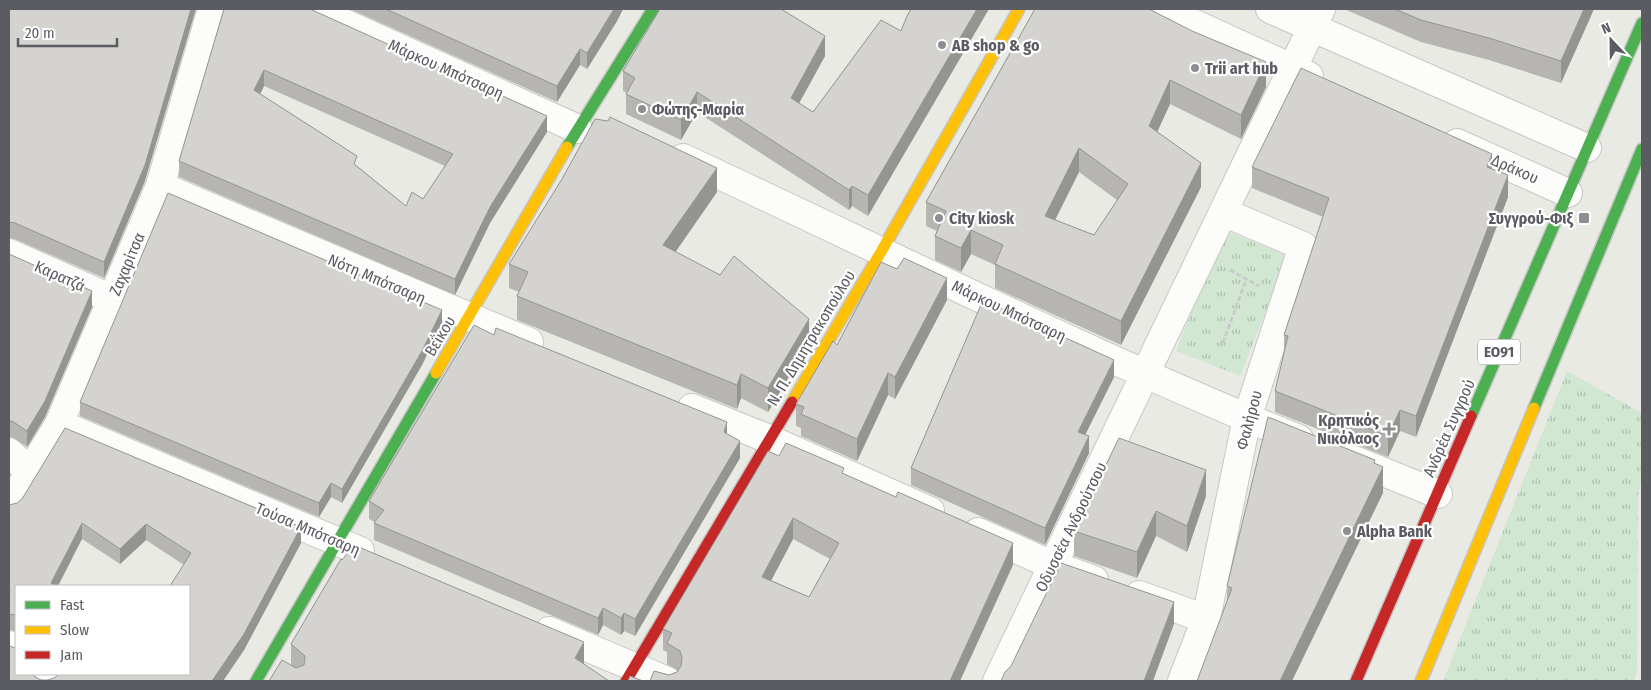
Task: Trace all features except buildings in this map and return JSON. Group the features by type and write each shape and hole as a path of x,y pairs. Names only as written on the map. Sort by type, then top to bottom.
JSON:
{"main road":[{"name":"Βεΐκου","path":"256,681 583,121 653,9"},
{"name":"Ν. Π. Δημητρακοπούλου","path":"630,674 881,252 1019,9"},
{"name":"Ανδρέα Συγγρού","path":"1356,681 1642,23"},
{"path":"1421,681 1642,149"}],"street":[{"name":"Ζαχαρίτσα","path":"9,506 59,424 160,186 212,9"},
{"path":"1162,9 1328,84"},
{"path":"1270,9 1317,18 1587,148"},
{"name":"Μάρκου Μπότσαρη","path":"321,10 583,121 614,125"},
{"path":"1146,374 1317,18"},
{"name":"Δράκου","path":"1435,133 1568,193"},
{"name":"Μάρκου Μπότσαρη","path":"658,146 881,252 1146,374 1247,418 1438,494"},
{"name":"Νότη Μπότσαρη","path":"160,186 551,351"},
{"name":"Φαλήρου","path":"1182,681 1206,619 1247,418 1303,246 1223,212"},
{"name":"Καρατζά","path":"9,254 112,299"},
{"name":"Οδυσσέα Ανδρούτσου","path":"997,681 1146,374"},
{"path":"669,399 769,439 1052,565 1206,619"},
{"name":"Τούσα Μπότσαρη","path":"59,424 382,560"},
{"path":"9,452 29,471"},
{"path":"526,622 630,674 668,681"}],"path":[{"path":"1204,253 1262,288"},
{"path":"1223,343 1246,280"}],"green space":[{"path":"1224,230 1288,256 1240,376 1176,351"},
{"path":"1567,371 1642,413 1642,477 1638,496 1637,670 1634,681 1443,681"}],"traffic: fast":[{"path":"567,147 653,9"},
{"path":"1471,416 1642,23"},
{"path":"1534,408 1642,149"},
{"path":"256,681 436,373"}],"traffic: slow":[{"path":"792,402 881,252 1019,9"},
{"path":"436,373 567,147"},
{"path":"1421,681 1534,408"}],"traffic: jam":[{"path":"626,681 792,402"},
{"path":"1356,681 1471,416"}],"place":[{"name":"AB shop & go","path":"942,45"},
{"name":"Trii art hub","path":"1195,68"},
{"name":"Φώτης-Μαρία","path":"642,109"},
{"name":"City kiosk","path":"939,218"},
{"name":"Συγγρού-Φιξ","path":"1584,218"},
{"name":"Κρητικός Νικόλαος","path":"1389,429"},
{"name":"Alpha Bank","path":"1347,531"}]}
